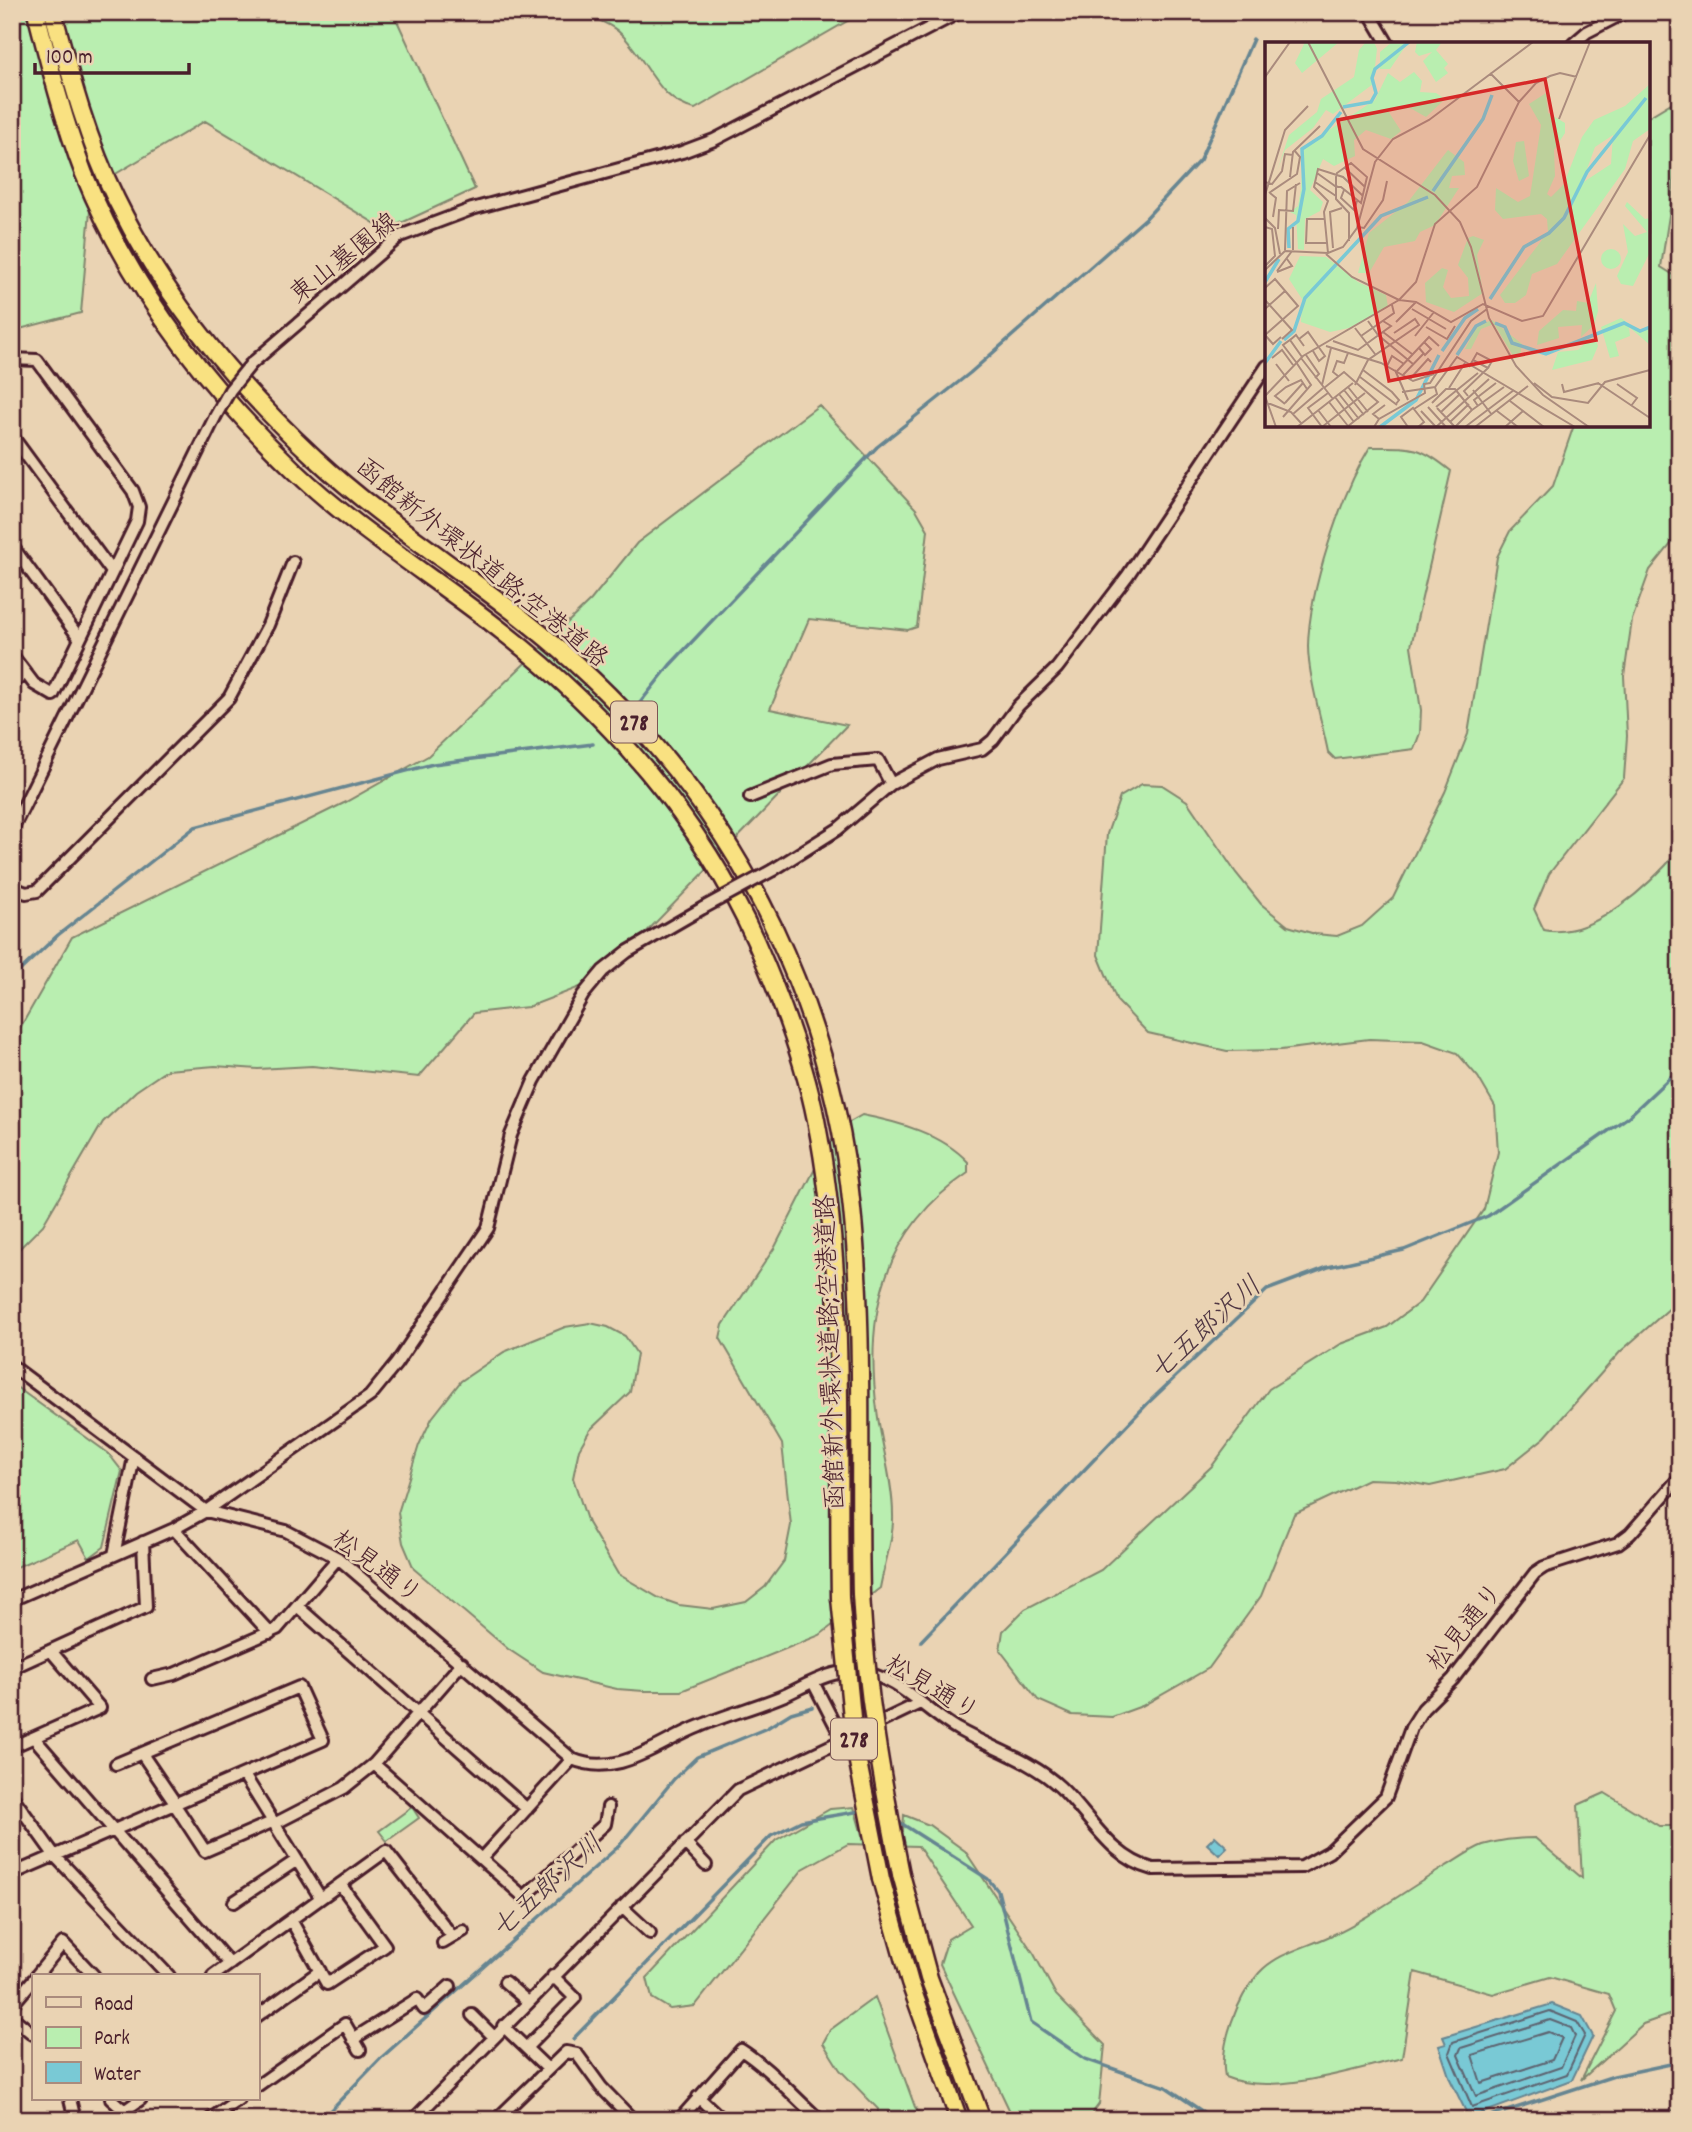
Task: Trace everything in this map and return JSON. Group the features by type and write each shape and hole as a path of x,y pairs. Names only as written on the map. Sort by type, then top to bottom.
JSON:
{"highway":[{"name":"函館新外環状道路;空港道路","path":"36,12 85,175 128,264 184,349 237,413 299,474 364,527 503,632 585,703 667,796 695,834 754,939 800,1057 815,1116 830,1211 836,1303 841,1598 855,1747 881,1879 910,1983 959,2120"},
{"name":"函館新外環状道路;空港道路","path":"55,19 78,103 114,196 152,265 203,337 253,398 317,460 380,513 516,614 601,688 650,738 713,821 775,929 802,993 821,1051 837,1111 852,1209 861,1594 864,1659 876,1743 901,1874 929,1978 982,2120"}],"street":[{"name":"東山墓園線","path":"12,830 215,417 230,390 251,364 400,236 447,216 682,152 714,140 960,12"},
{"path":"1369,12 1387,42"},
{"path":"1575,42 1587,32 1626,12"},
{"path":"12,359 37,360 137,499 137,521 54,695 34,684 12,656"},
{"path":"12,1600 174,1529 206,1511 370,1396 488,1228 511,1135 534,1082 583,995 603,971 627,952 773,870 838,829 891,784 938,759 982,749 993,740 1018,706 1057,668 1128,575 1265,369"},
{"path":"12,436 113,572"},
{"path":"12,546 80,639"},
{"path":"12,887 26,893 37,891 229,698 268,625 293,562"},
{"path":"12,684 25,673"},
{"path":"750,797 832,764 878,760 891,784"},
{"path":"12,1366 206,1511"},
{"path":"114,1555 134,1457"},
{"name":"松見通り","path":"206,1511 286,1531 338,1558 572,1759 584,1764 602,1765 634,1758 693,1728 749,1710 813,1682 837,1673 861,1672 877,1675 900,1687 955,1728 1032,1765 1060,1787 1117,1852 1139,1866 1153,1869 1302,1867 1329,1852 1386,1797 1417,1719 1453,1679 1535,1573 1544,1567 1618,1543 1638,1526 1680,1477"},
{"path":"174,1529 270,1633"},
{"path":"12,1668 146,1608 143,1542"},
{"path":"152,1679 174,1674 270,1633 338,1558"},
{"path":"297,1605 527,1809"},
{"path":"12,1747 100,1708 51,1651"},
{"path":"142,1754 205,1851 273,1823 344,1788 374,1764 462,1663"},
{"path":"813,1682 844,1740"},
{"path":"12,1874 323,1740 299,1687 116,1764"},
{"path":"413,2120 527,2001 738,1790 920,1703"},
{"path":"34,1738 230,1964"},
{"path":"482,1858 572,1759"},
{"path":"374,1764 524,1898 605,1824 608,1807"},
{"path":"244,1775 320,1897"},
{"path":"12,1796 55,1856 167,1974"},
{"path":"685,1843 706,1865"},
{"path":"216,1974 386,1851 448,1939 463,1931"},
{"path":"234,1902 298,1860"},
{"path":"291,1920 327,1984 385,1946 340,1885"},
{"path":"622,1907 650,1933"},
{"path":"40,1974 63,1943 92,1974"},
{"path":"259,2014 320,1971"},
{"path":"526,2048 575,1998 553,1976"},
{"path":"505,1982 527,2001"},
{"path":"12,2005 32,1984"},
{"path":"353,2039 417,1999 424,2009 450,1986"},
{"path":"472,2015 493,2036"},
{"path":"12,2017 32,2033"},
{"path":"259,2085 345,2024 360,2050"},
{"path":"503,2026 548,2069"},
{"path":"679,2120 741,2050 755,2059 820,2120"},
{"path":"496,2120 566,2052 577,2054 626,2117"},
{"path":"698,2097 723,2120"},
{"path":"69,2100 75,2120"},
{"path":"112,2100 135,2120"},
{"path":"124,2111 140,2100"},
{"path":"209,2120 238,2100"}],"green space":[{"path":"20,12 393,12 475,189 386,230 205,121 92,188 81,313 12,331 12,15"},
{"path":"576,12 863,12 695,109 682,105 661,88 616,29"},
{"path":"1673,102 1680,106 1680,144 1661,267 1680,279 1680,533 1650,570 1632,620 1624,676 1627,736 1624,778 1549,874 1534,909 1544,930 1563,931 1582,926 1601,918 1637,893 1680,849 1680,1299 1620,1352 1545,1437 1505,1469 1430,1486 1396,1480 1368,1479 1294,1514 1261,1596 1209,1668 1142,1706 1112,1717 1072,1715 1038,1700 1000,1650 1003,1631 1025,1609 1101,1570 1212,1466 1269,1389 1341,1344 1387,1327 1420,1302 1484,1209 1498,1152 1495,1106 1478,1077 1457,1053 1423,1041 1369,1039 1281,1050 1227,1051 1148,1033 1117,1001 1098,955 1107,834 1120,797 1142,784 1162,785 1187,801 1236,873 1261,904 1288,926 1315,934 1337,936 1362,926 1393,898 1445,792 1468,734 1497,557 1510,531 1553,486 1573,427 1650,427 1650,116"},
{"path":"819,405 916,509 928,530 917,627 908,630 809,619 770,709 847,725 601,979 528,1007 474,1013 419,1077 312,1066 258,1069 215,1066 167,1070 136,1091 103,1122 43,1225 12,1256 12,1042 72,937 344,803 428,756 591,600 637,543"},
{"path":"1370,447 1414,449 1430,456 1451,471 1411,646 1421,710 1420,733 1414,749 1335,759 1328,752 1313,684 1308,646 1310,624 1320,571 1338,516"},
{"path":"862,1115 891,1121 933,1137 968,1162 968,1173 939,1196 917,1220 899,1247 886,1276 878,1307 874,1374 893,1515 880,1588 820,1635 681,1691 617,1689 543,1672 508,1649 414,1569 403,1543 398,1513 419,1445 432,1418 461,1381 504,1352 565,1327 590,1323 608,1327 625,1336 637,1354 630,1392 590,1430 579,1449 573,1478 588,1523 618,1574 659,1598 679,1605 713,1609 746,1602 765,1587 784,1561 791,1525 782,1444 720,1338 723,1325 775,1247 822,1155 841,1127"},
{"path":"12,1384 108,1453 122,1471 104,1547 89,1558 79,1540 12,1569"},
{"path":"1605,1793 1659,1826 1680,1826 1680,2011 1643,2024 1581,2080 1616,2011 1609,1994 1550,1977 1493,1994 1415,1972 1402,2058 1289,2083 1244,2082 1225,2077 1227,2037 1237,2008 1251,1983 1274,1960 1359,1921 1483,1845 1535,1838 1582,1878 1578,1805"},
{"path":"412,1807 419,1818 387,1841 379,1831"},
{"path":"854,1807 862,1835 903,1831 904,1815 929,1825 965,1851 1034,1954 1056,1995 1105,2045 1099,2104 1087,2120 1014,2120 940,1964 948,1939 971,1925 918,1846 848,1844 803,1869 695,2006 670,2009 652,1998 647,1978 776,1840 830,1809"},
{"path":"875,1997 915,2107 924,2120 877,2120 878,2109 840,2070 823,2043 830,2030"},
{"path":"1673,2111 1680,2112 1680,2120 1643,2120"}],"water":[{"path":"1215,1836 1227,1847 1219,1855 1207,1844"},
{"path":"1552,2004 1582,2016 1593,2036 1572,2080 1469,2118 1450,2079 1439,2046 1446,2044 1443,2037"}],"waterway":[{"path":"639,704 670,665 877,447 970,373 1146,218 1200,160 1253,39"},
{"path":"12,978 58,935 195,827 433,764 593,744"},
{"name":"七五郎沢川","path":"921,1641 1148,1403 1267,1290 1328,1267 1404,1250 1488,1216 1628,1117 1680,1068"},
{"name":"七五郎沢川","path":"887,1671 897,1663"},
{"name":"七五郎沢川","path":"321,2120 381,2058 619,1846 674,1779 697,1757 767,1728 791,1713 812,1707"},
{"path":"573,2039 771,1836 801,1821 861,1811"},
{"path":"896,1820 988,1879 998,1891 1031,2022 1085,2059 1166,2087 1215,2120"},
{"path":"1479,2120 1614,2076 1680,2062"},
{"path":"405,2120 422,2103"}]}
